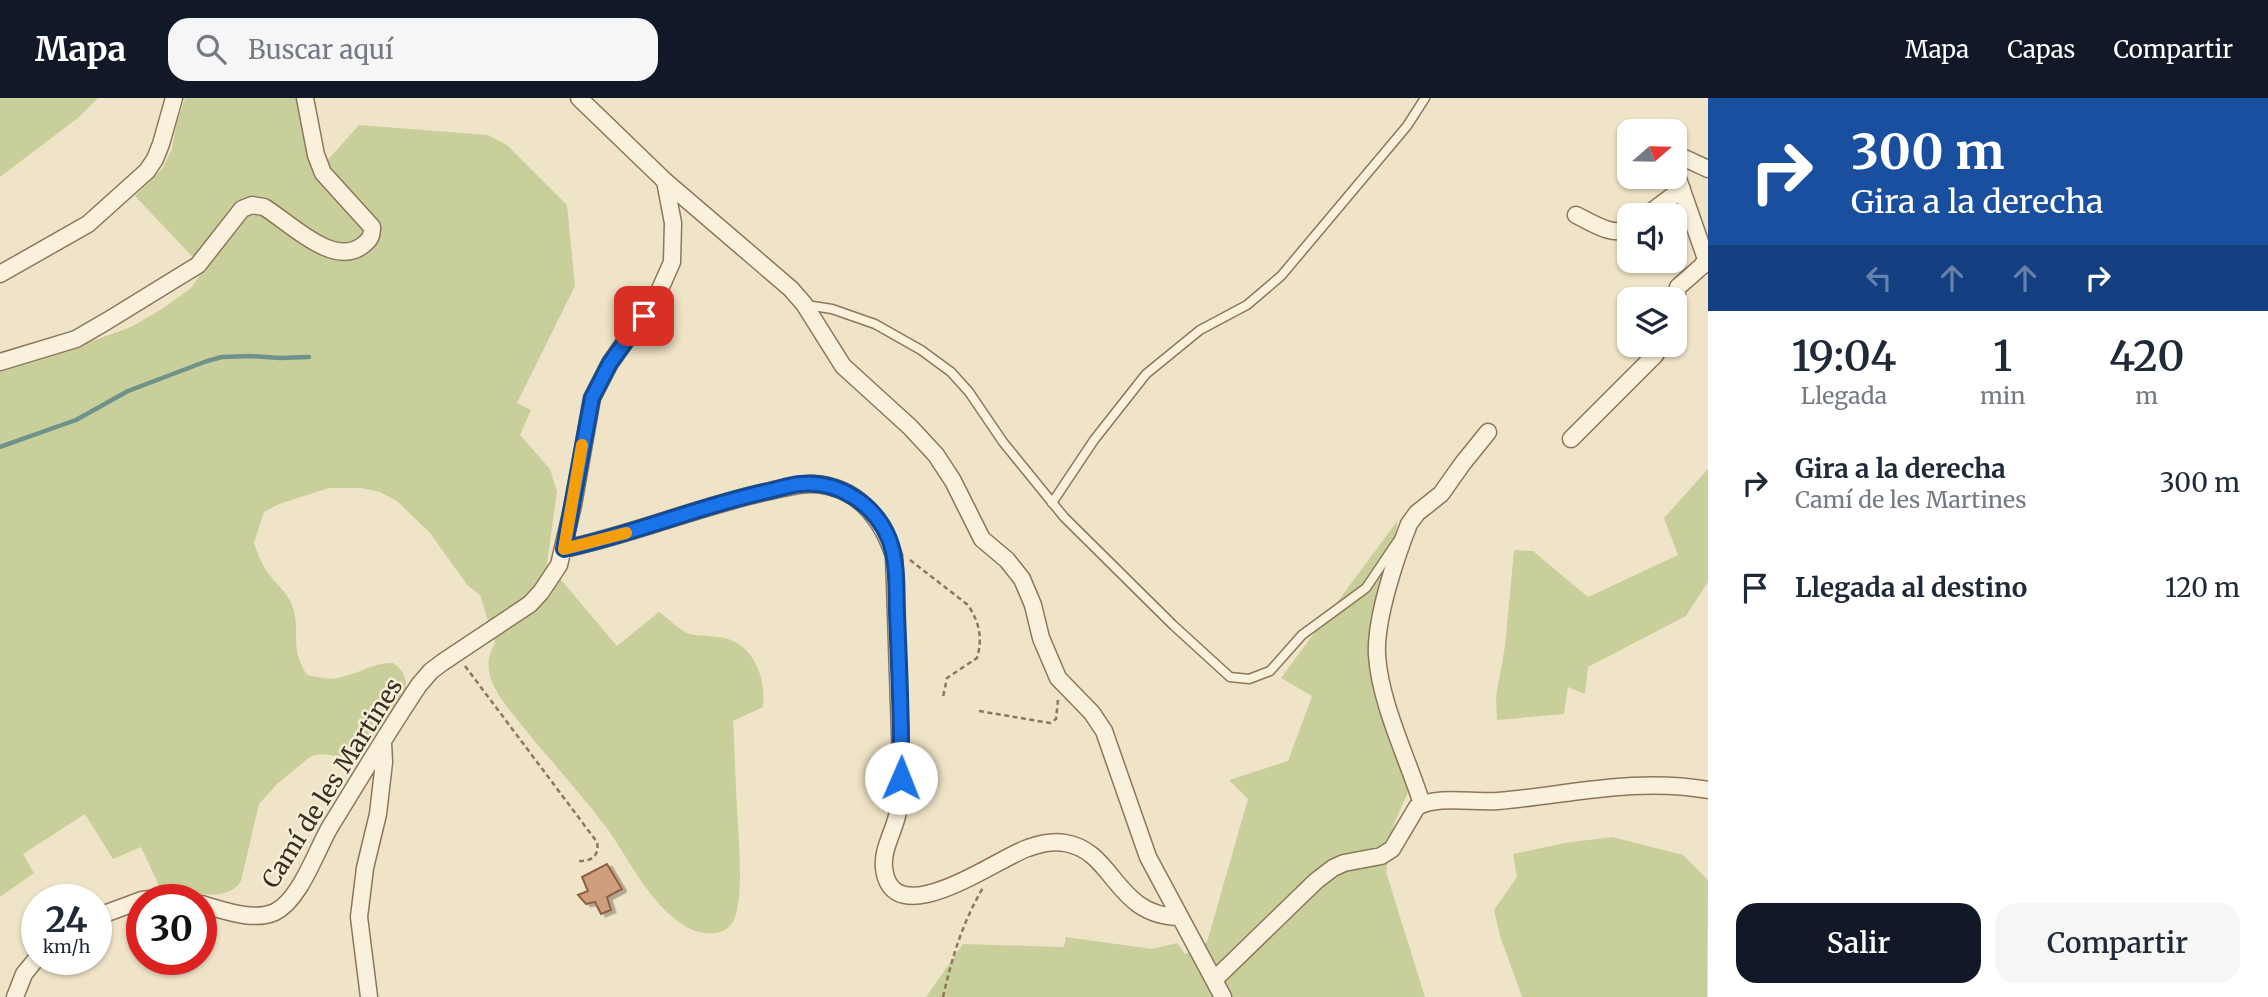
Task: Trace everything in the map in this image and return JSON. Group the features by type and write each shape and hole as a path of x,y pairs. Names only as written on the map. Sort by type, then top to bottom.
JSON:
{"street":[{"path":"0,274 88,224 147,171 158,152 174,98"},
{"path":"0,362 76,339 147,297 198,265 242,209 252,205 264,207 332,252 347,252 366,243 372,236 372,227 323,173 316,155 305,98"},
{"path":"579,98 665,181 791,289 804,304 843,366 936,455 953,481 982,539 1007,560 1023,579 1029,591 1041,638 1058,678 1092,713 1104,731 1120,771 1141,840 1223,997"},
{"path":"1687,159 1708,169"},
{"name":"Camí de les Martines","path":"217,908 255,916 277,911 286,904 299,886 329,828 419,685 431,671 530,604 559,565 592,398 610,363 657,296 672,262 673,223 665,181"},
{"path":"1663,203 1682,189 1706,259 1702,266 1678,287"},
{"path":"1576,215 1612,232 1617,232"},
{"path":"1571,439 1654,357"},
{"path":"1422,804 1382,688 1377,652 1381,618 1405,535 1417,513 1441,494 1488,432"},
{"path":"564,549 615,537 703,508 800,484 828,485 861,502 876,517 891,545 895,567 901,793 885,859 887,879 892,887 908,896 925,895 993,866 1027,848 1061,842 1086,850 1125,893 1142,907 1163,916 1180,916"},
{"path":"369,997 359,917 365,868 378,814 383,743"},
{"path":"1215,979 1316,881 1333,868 1344,863 1381,856 1392,849 1417,807 1422,804 1496,801 1633,785 1665,784 1708,790"},
{"path":"15,997 24,975"}],"lane":[{"path":"1052,503 1094,440 1146,374 1187,340 1247,305 1281,276 1407,126 1425,98"},
{"path":"804,304 832,309 875,324 951,372 969,391 1003,442 1052,503 1182,634 1230,677 1249,679 1270,671 1302,635 1366,588 1392,549 1405,535"}],"path":[{"path":"891,545 931,579 968,604 978,625 981,635 977,658 947,678 943,697"},
{"path":"456,654 597,842 595,856 576,861"},
{"path":"979,711 1050,723 1056,719 1058,699"},
{"path":"943,997 961,931 993,866"}],"green space":[{"path":"0,98 98,98 79,117 0,177"},
{"path":"185,98 300,98 314,175 359,125 488,135 507,145 567,205 575,286 517,403 531,410 520,435 550,469 557,492 547,563 617,646 659,612 690,634 723,638 738,643 757,667 763,687 763,707 733,721 740,882 737,912 729,927 717,933 691,929 661,906 641,881 606,827 497,693 489,672 489,658 495,643 480,595 468,586 430,533 397,501 380,492 361,488 329,488 279,504 264,512 254,543 266,570 290,600 295,615 298,655 307,675 338,678 380,664 393,663 404,676 405,692 365,748 351,757 325,754 310,757 277,784 259,804 241,881 226,893 217,894 217,884 158,884 141,847 113,859 85,814 23,854 34,873 0,897 0,371 131,327 191,288 204,269 135,196 162,169 172,149"},
{"path":"1708,469 1708,582 1686,616 1588,667 1585,694 1568,687 1564,714 1497,720 1496,697 1505,646 1514,550 1533,551 1588,597 1678,555 1664,518"},
{"path":"1398,520 1372,642 1386,727 1408,792 1394,824 1386,872 1425,997 926,997 963,944 1064,947 1066,937 1152,949 1177,943 1185,954 1207,942 1248,799 1229,780 1288,761 1312,696 1281,678"},
{"path":"1612,837 1683,855 1708,880 1707,997 1522,997 1500,936 1494,910 1517,877 1513,854 1564,843"}],"building":[{"path":"607,864 622,889 607,897 611,910 601,914 595,902 586,904 578,895 588,891 582,877"}],"waterway":[{"path":"0,447 76,420 128,391 207,361 222,357 309,357"}],"slow traffic":[{"path":"582,445 564,549 626,533"}],"route":[{"path":"644,316 610,363 592,398 564,549 606,540 703,508 800,484 828,485 861,502 869,508 884,529 894,556 901,702 901,778"}]}
